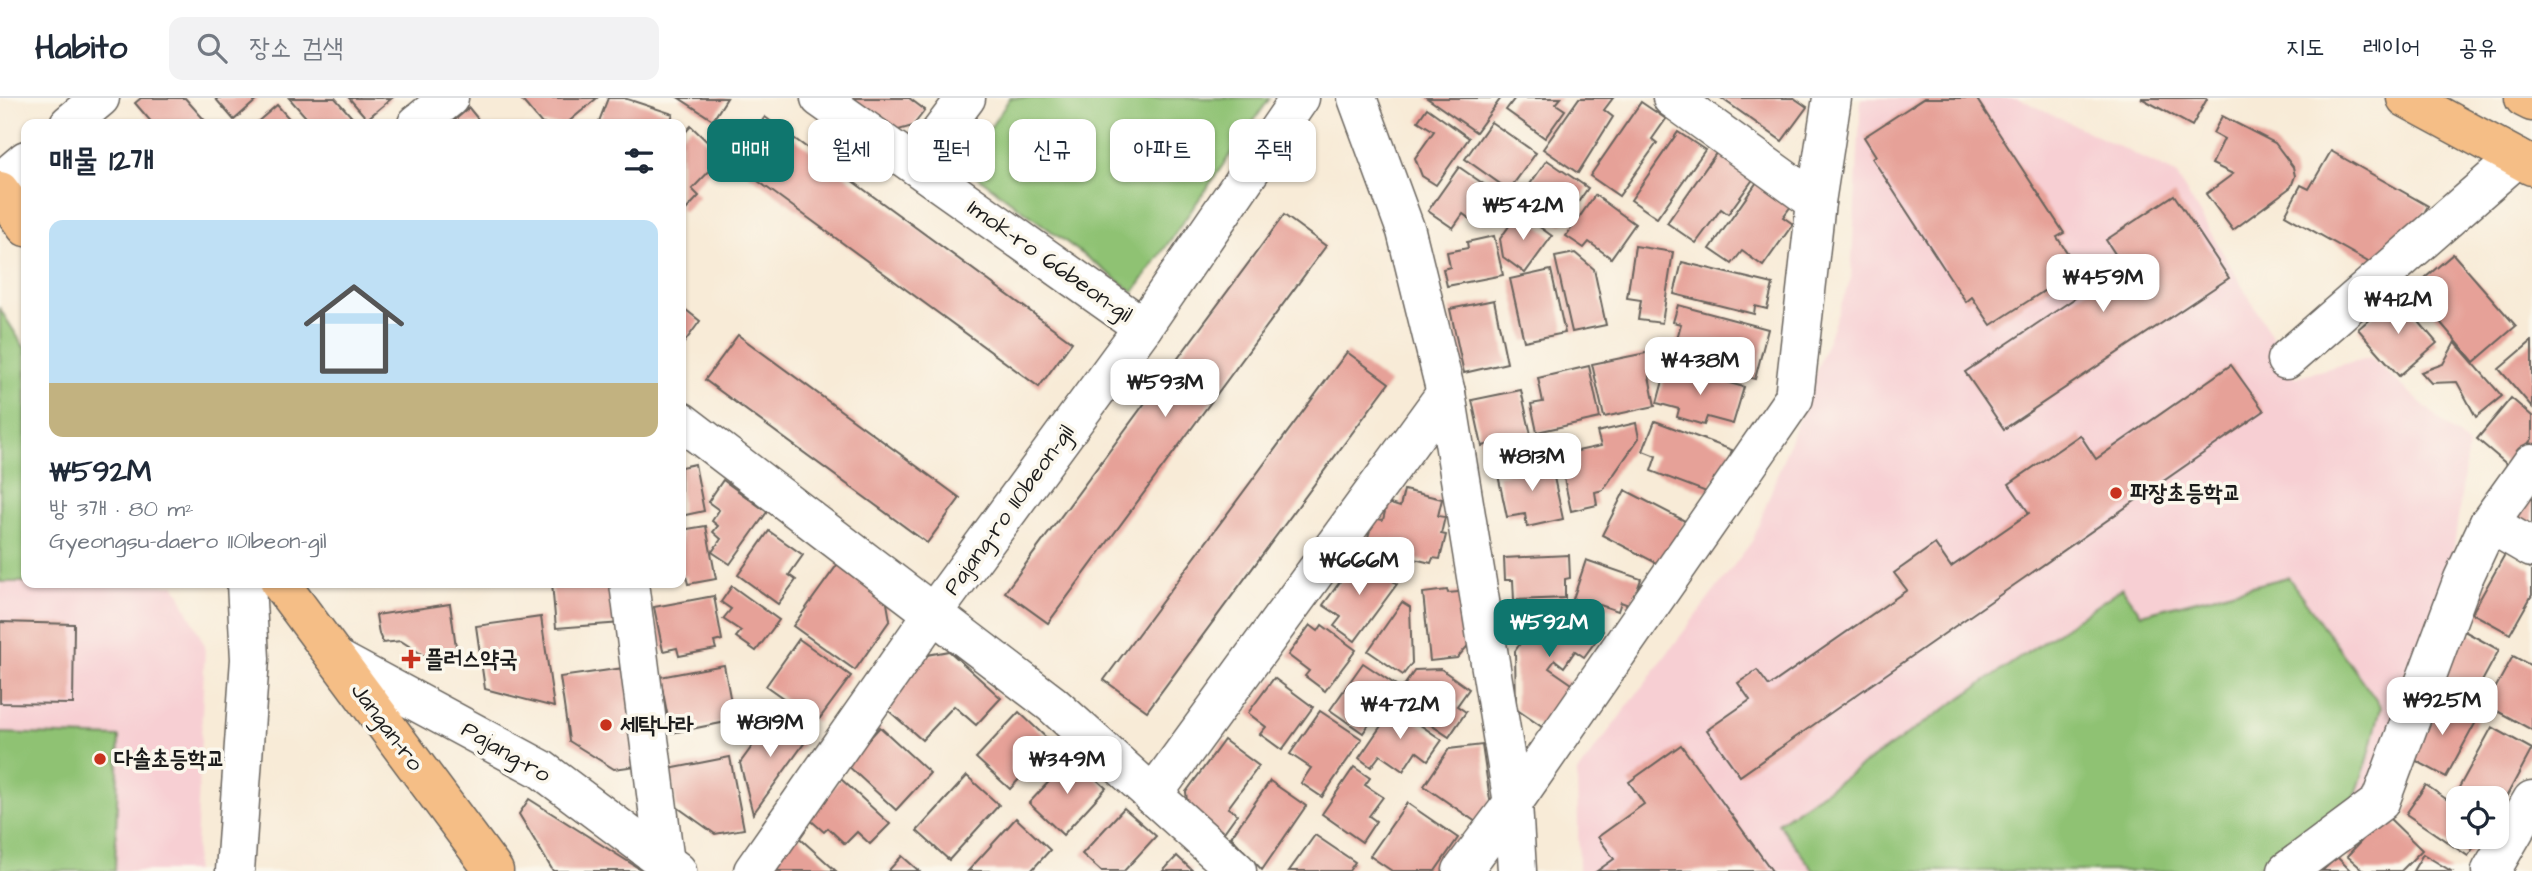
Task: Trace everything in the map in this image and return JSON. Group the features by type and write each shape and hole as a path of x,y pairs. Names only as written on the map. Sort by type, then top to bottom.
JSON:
{"main road":[{"path":"2406,98 2525,162"},
{"path":"2524,98 2532,102"},
{"path":"0,191 21,220"},
{"name":"Jangan-ro","path":"284,588 494,871"}],"street":[{"path":"75,119 100,98"},
{"path":"423,119 449,98"},
{"name":"Imok-ro 66beon-gil","path":"820,98 908,159"},
{"path":"950,119 966,98"},
{"name":"Pajang-ro 110beon-gil","path":"753,871 934,612 1143,327 1300,98"},
{"path":"1357,98 1406,231 1446,393 1513,803 1517,871"},
{"path":"1672,98 1816,202"},
{"path":"1462,871 1513,803 1794,398 1816,202 1832,98"},
{"path":"2286,360 2525,162"},
{"path":"0,182 21,164"},
{"name":"Imok-ro 66beon-gil","path":"940,182 1143,327"},
{"path":"1153,796 1446,393"},
{"name":"Pajang-ro 110beon-gil","path":"686,425 934,612 1052,705 1237,871"},
{"path":"2287,871 2379,802 2463,579 2489,523 2532,463"},
{"path":"2489,523 2532,548"},
{"path":"235,871 250,659 246,588"},
{"name":"Pajang-ro","path":"630,588 671,867"},
{"name":"Pajang-ro","path":"337,659 541,769 671,867"},
{"path":"2491,871 2522,841 2532,800"}],"shaded area":[{"name":"파장초등학교","path":"1861,98 2018,98 2176,174 2296,377 2370,357 2468,445 2450,577 2370,796 2271,871 1579,871 1577,773 1753,540 1851,278"},
{"name":"다솔초등학교","path":"0,582 21,582 21,588 176,588 205,646 195,871 0,871"}],"green space":[{"path":"1010,98 1270,98 1255,119 1229,119 1229,156 1215,176 1215,119 1110,119 1110,182 1211,182 1134,292 984,182 995,182 995,120"},
{"path":"0,309 21,342 21,582 0,582"},
{"path":"2288,577 2381,707 2368,759 2348,818 2250,871 1814,871 1778,823 2122,588 2141,614"},
{"path":"0,733 119,737 115,871 0,871"}],"building":[{"path":"141,98 185,98 204,119 149,119 135,103"},
{"path":"215,98 259,98 235,119"},
{"path":"289,98 335,98 354,119 308,119"},
{"path":"349,98 392,98 367,119"},
{"path":"520,98 597,98 572,119 538,119"},
{"path":"608,98 624,98 673,114 671,119 600,119"},
{"path":"679,98 727,98 711,119"},
{"path":"852,98 909,98 925,110 918,119 908,119 908,127 895,131 894,119 879,119"},
{"path":"1427,98 1501,98 1476,132"},
{"path":"1515,98 1561,98 1556,104 1565,110 1545,138 1506,110"},
{"path":"1579,98 1613,98 1604,110 1613,117 1578,173 1543,149"},
{"path":"1721,98 1794,98 1807,107 1782,141"},
{"path":"1924,98 1976,98 2064,233 2057,237 2078,269 1991,325 1972,297 1966,302 1872,158 1876,156 1864,137"},
{"path":"2141,98 2206,98 2207,99 2192,126"},
{"path":"1641,102 1666,119 1652,139 1657,143 1619,196 1590,176"},
{"path":"277,105 290,119 261,119"},
{"path":"469,108 478,119 456,119"},
{"path":"1427,108 1469,138 1436,185 1422,176 1415,158 1434,131 1418,121"},
{"path":"2222,116 2275,143 2293,167 2295,176 2291,187 2233,230 2206,194 2233,174 2212,164 2224,139 2213,133"},
{"path":"1491,122 1536,153 1509,190 1465,159"},
{"path":"691,126 707,142 707,174 692,189 699,196 686,210 686,132"},
{"path":"1678,132 1705,150 1657,218 1631,200"},
{"path":"794,138 808,149 808,182 854,182 1072,342 1039,387 759,182 794,182"},
{"path":"2331,151 2428,206 2415,229 2372,264 2285,215 2301,185 2309,189"},
{"path":"1717,152 1754,178 1728,214 1721,209 1696,243 1667,223"},
{"path":"1547,160 1588,188 1562,225 1521,197"},
{"path":"1459,167 1498,194 1477,224 1463,214 1453,228 1428,211"},
{"path":"1757,182 1791,206 1783,217 1793,224 1763,266 1742,251 1732,264 1710,249"},
{"path":"1595,195 1635,224 1611,258 1589,242 1584,248 1566,236"},
{"path":"2174,195 2229,278 2004,429 1965,372 2123,266 2106,240"},
{"path":"1519,212 1552,236 1525,273 1503,257 1500,239"},
{"path":"1284,215 1326,246 1048,623 1005,592"},
{"path":"1494,236 1503,275 1447,286 1443,269 1450,267 1447,252 1468,248 1467,242"},
{"path":"1635,246 1673,252 1662,323 1638,320 1641,300 1627,298"},
{"path":"1575,253 1594,269 1606,325 1572,332 1555,257"},
{"path":"2453,254 2516,326 2474,362 2412,289"},
{"path":"1682,262 1773,284 1767,309 1755,306 1754,314 1674,294"},
{"path":"1551,270 1565,333 1524,341 1510,279"},
{"path":"2397,296 2437,343 2399,376 2358,329"},
{"path":"1494,300 1507,363 1464,373 1450,309"},
{"path":"1678,305 1768,329 1755,379 1672,357 1681,324 1673,322"},
{"path":"686,310 700,321 686,340"},
{"path":"738,335 960,498 927,543 705,380"},
{"path":"2532,341 2532,407 2499,369"},
{"path":"2455,342 2502,396 2476,417 2457,382 2431,383 2421,372 2443,364"},
{"path":"1347,352 1389,383 1147,711 1104,680"},
{"path":"1651,352 1656,375 1649,376 1655,406 1604,417 1592,364"},
{"path":"2231,365 2264,411 1740,776 1707,730 1750,700 1738,683 1757,670 1769,686 1907,590 1894,573 1935,544 1951,567 2029,513 2009,484 2080,435 2096,459"},
{"path":"1589,366 1600,418 1537,432 1531,404 1543,402 1538,378"},
{"path":"1667,366 1744,387 1733,424 1707,417 1704,425 1677,417 1679,409 1657,403"},
{"path":"1521,390 1531,435 1482,446 1472,400"},
{"path":"2511,398 2532,416 2532,439 2509,466 2477,439"},
{"path":"1655,421 1732,450 1721,480 1714,478 1709,493 1651,471 1656,456 1643,451"},
{"path":"1636,423 1639,438 1603,490 1595,492 1597,505 1571,511 1559,455 1601,446 1597,432"},
{"path":"1550,459 1563,519 1527,527 1525,514 1507,517 1498,475 1516,471 1514,466"},
{"path":"695,464 704,511 686,515 686,466"},
{"path":"723,480 767,512 730,564 712,552 721,539 713,532 718,526 712,521 719,510 708,502"},
{"path":"2532,482 2532,530 2512,519"},
{"path":"1404,490 1442,499 1438,516 1445,517 1441,534 1446,535 1440,559 1433,558 1431,563 1373,549 1374,544 1367,542 1373,518 1383,520 1387,503 1400,507"},
{"path":"1625,490 1685,521 1662,566 1602,535"},
{"path":"706,526 716,579 688,584 686,529"},
{"path":"769,531 803,555 789,575 796,580 778,604 738,575"},
{"path":"2505,554 2532,569 2532,595 2510,634 2472,613"},
{"path":"1569,555 1570,578 1565,579 1565,598 1514,600 1513,580 1505,580 1504,558"},
{"path":"1359,556 1397,584 1355,641 1334,626 1341,617 1323,605"},
{"path":"1586,560 1641,579 1631,606 1621,602 1618,611 1597,604 1595,610 1572,602"},
{"path":"840,561 885,592 890,620 855,670 793,626"},
{"path":"732,586 779,620 756,651 736,637 741,631 723,619 731,609 721,602"},
{"path":"552,588 619,588 622,623 556,628"},
{"path":"1447,590 1448,593 1469,591 1474,639 1457,658 1430,661 1423,593"},
{"path":"714,596 722,640 714,642 716,649 679,656 677,648 663,651 654,607"},
{"path":"1402,602 1410,607 1412,663 1403,675 1368,651"},
{"path":"450,604 458,661 437,664 401,641 383,643 376,615"},
{"path":"1567,606 1603,631 1584,657 1575,651 1564,667 1555,660 1549,668 1575,686 1545,729 1516,709 1515,651 1524,638 1515,632 1531,609"},
{"path":"541,617 554,707 485,689 476,626"},
{"name":"다솔초등학교","path":"0,622 74,624 73,704 0,703"},
{"path":"1310,625 1318,631 1322,625 1356,650 1325,691 1305,676 1309,671 1288,655"},
{"path":"2457,627 2499,650 2472,700 2429,676"},
{"path":"799,639 851,676 817,722 766,686"},
{"path":"949,651 1001,698 976,725 954,706 922,740 881,704 927,655"},
{"path":"2513,656 2532,666 2532,730 2486,705"},
{"path":"1363,663 1396,685 1363,733 1330,710"},
{"path":"724,665 733,713 726,722 671,733 660,677"},
{"path":"638,666 651,764 614,769 569,741 560,677"},
{"path":"1441,669 1469,689 1457,706 1466,712 1449,737 1394,700 1415,670"},
{"path":"1274,678 1313,707 1282,750 1260,734 1266,727 1248,713"},
{"path":"2432,696 2477,720 2446,777 2411,758"},
{"path":"1394,707 1442,740 1428,760 1416,751 1403,771 1380,755 1371,767 1359,758"},
{"path":"1320,711 1362,739 1322,797 1301,783 1311,768 1290,754"},
{"path":"1019,712 1052,743 1010,789 976,758"},
{"path":"775,715 808,738 753,814 740,763"},
{"path":"880,727 930,773 896,810 846,764"},
{"path":"2492,727 2532,749 2509,792 2509,786 2460,786"},
{"path":"1224,740 1259,766 1228,808 1237,814 1217,842 1189,818 1186,792"},
{"path":"1482,745 1491,806 1479,824 1424,786 1449,749"},
{"path":"1681,745 1772,871 1597,871 1614,859 1598,837 1644,804 1629,782"},
{"path":"730,757 744,829 715,834 677,807 669,769"},
{"path":"1072,757 1106,788 1063,835 1029,803"},
{"path":"1354,767 1370,778 1365,785 1383,797 1369,816 1376,821 1362,842 1322,814"},
{"path":"967,776 999,805 949,860 917,831"},
{"path":"841,779 890,824 870,844 857,832 845,844 828,828 824,832 807,817"},
{"path":"1270,781 1306,806 1262,870 1231,837"},
{"path":"2426,785 2446,799 2446,841 2406,814"},
{"path":"529,799 643,871 553,871 519,814"},
{"path":"1407,803 1458,838 1435,871 1392,871 1370,856"},
{"path":"1124,808 1156,836 1124,871 1101,871 1082,854"},
{"path":"2386,815 2422,850 2401,871 2364,871 2347,856"},
{"path":"1016,818 1050,850 1031,871 968,871"},
{"path":"794,833 836,871 765,871"},
{"path":"1315,835 1355,862 1349,871 1289,871"},
{"path":"2458,849 2473,849 2468,856"},
{"path":"2423,854 2451,871 2413,871"},
{"path":"902,856 919,871 888,871"},
{"path":"1177,856 1193,871 1163,871"},
{"path":"2337,857 2351,871 2322,871"}],"place":[{"name":"파장초등학교","path":"2116,493"},
{"name":"플러스약국","path":"411,659"},
{"name":"세탁나라","path":"606,725"},
{"name":"다솔초등학교","path":"100,759"}]}
